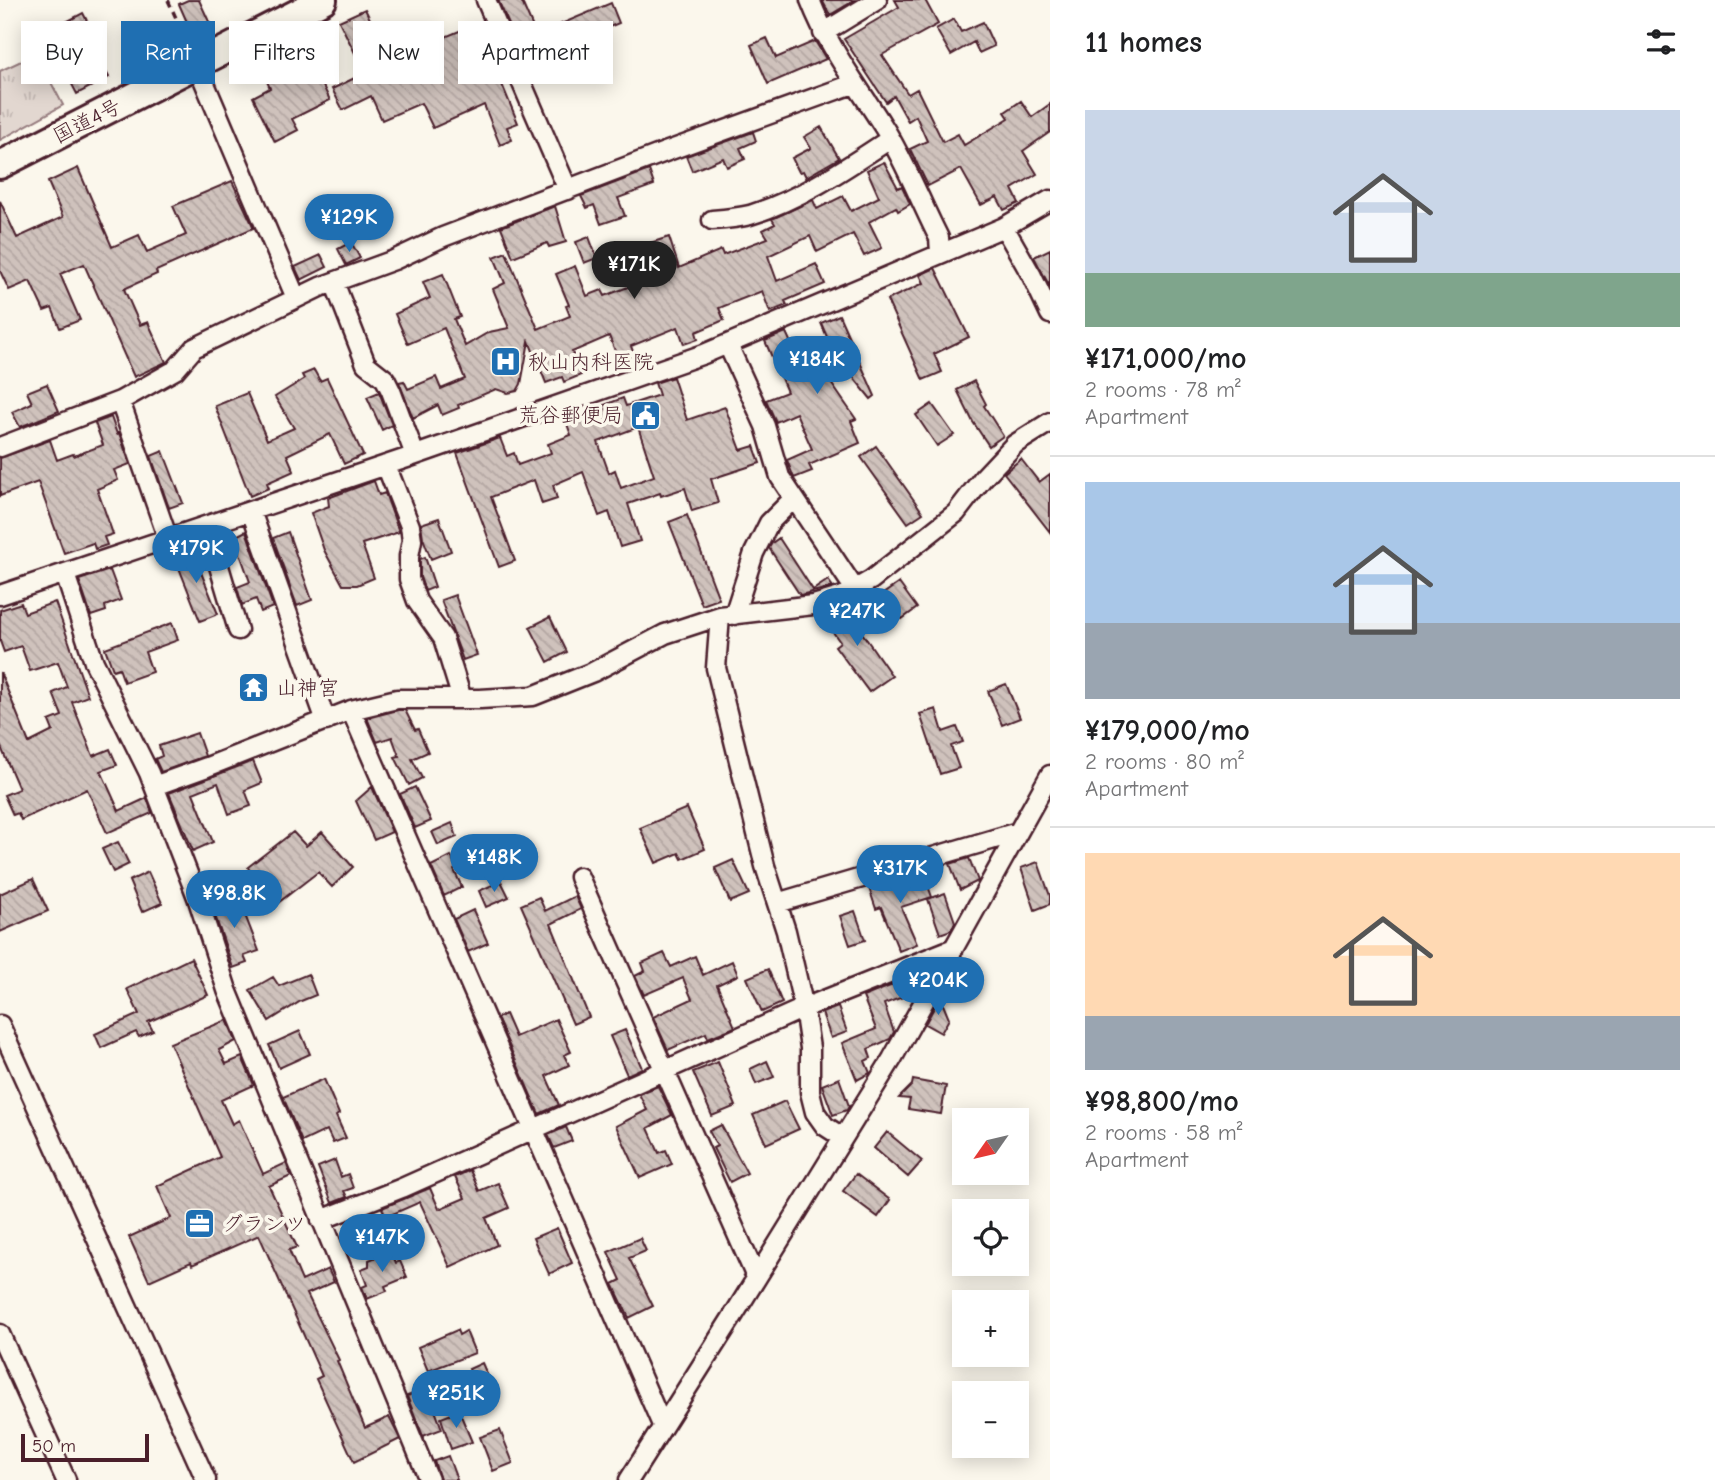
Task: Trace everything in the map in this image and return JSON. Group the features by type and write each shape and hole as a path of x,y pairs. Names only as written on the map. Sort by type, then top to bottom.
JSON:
{"highway":[{"name":"国道4号","path":"215,56 323,0"},
{"name":"国道4号","path":"0,165 160,84"}],"street":[{"path":"486,0 568,190"},
{"path":"810,0 823,33 853,84 885,128 939,238 940,252"},
{"path":"823,33 877,0"},
{"path":"205,84 296,298"},
{"path":"0,447 120,401 175,370 194,348 296,298 394,260 443,237 853,84"},
{"path":"712,220 747,216 773,207 807,191 890,139"},
{"path":"0,595 415,456 728,345 1004,226 1050,200"},
{"path":"1004,226 1032,275 1050,314"},
{"path":"334,282 366,364 385,379 391,391 415,456"},
{"path":"728,345 765,426 780,477 854,588"},
{"path":"120,401 168,539"},
{"path":"154,786 351,710 397,699 533,696 593,672 665,634 727,615 813,605 842,596 871,580 956,513 983,478 1015,444 1050,422"},
{"path":"386,465 410,526 412,540 409,579 417,601 443,638 462,699"},
{"path":"793,499 769,523 754,553 727,615 716,668 765,866 786,931 804,1008 810,1048 810,1092 814,1112 825,1126 842,1137"},
{"path":"251,511 326,721"},
{"path":"207,526 238,630"},
{"path":"65,574 94,662 154,786 197,897 227,990 429,1480"},
{"path":"351,710 662,1425"},
{"path":"629,1480 892,1059 1050,775"},
{"path":"777,903 1018,832"},
{"path":"579,877 756,1277"},
{"path":"321,1220 402,1188 804,1008 954,948"},
{"path":"0,1026 206,1480"},
{"path":"0,1334 66,1480"}],"path":[{"path":"168,0 177,21"}],"green space":[{"path":"21,61 21,84 52,84 63,105 0,140 0,71"}],"building":[{"path":"188,0 199,0 209,21 186,21 179,4"},
{"path":"498,0 521,0 530,21 507,21"},
{"path":"822,0 855,0 830,15"},
{"path":"895,0 925,0 938,24 882,55 908,94 917,89 943,142 958,134 964,145 1009,118 1005,112 1021,101 1032,117 1050,104 1050,132 1023,151 1037,174 1012,189 1019,203 1004,210 997,197 981,205 961,169 928,186 910,149 927,141 916,116 908,121 894,96 886,102 844,39 899,7"},
{"path":"611,3 619,23 613,26 613,21 568,21"},
{"path":"365,9 371,21 353,21 353,49 339,21"},
{"path":"83,13 87,21 68,21"},
{"path":"954,19 961,32 983,22 994,46 979,53 974,42 951,55 936,29"},
{"path":"458,32 458,84 502,84 518,123 507,127 512,140 500,145 484,105 433,128 421,103 382,120 371,96 343,110 332,89 353,79 353,84 444,84 444,37"},
{"path":"767,38 776,58 815,41 826,59 768,84 751,45"},
{"path":"72,84 96,84 77,94"},
{"path":"268,84 322,84 330,100 292,119 298,130 275,142 253,97 270,88"},
{"path":"821,127 839,158 806,177 803,171 799,172 792,158 811,148 804,137"},
{"path":"753,132 756,141 740,148 745,159 727,167 723,158 692,171 686,156"},
{"path":"884,162 898,188 902,186 910,204 898,211 896,207 869,222 882,248 864,256 853,234 817,252 810,236 768,256 777,281 816,264 825,284 785,301 787,305 770,312 762,291 719,308 724,320 696,332 698,339 684,344 678,327 631,346 635,357 620,363 609,336 572,352 581,375 564,382 562,377 546,383 529,341 521,384 517,391 508,393 496,389 442,415 438,405 413,418 399,382 404,381 408,389 436,377 441,389 465,379 444,328 408,344 395,314 430,298 423,282 443,274 460,317 454,319 465,346 489,332 509,328 493,289 505,283 494,257 506,252 538,329 570,316 566,306 569,305 556,274 575,266 587,296 602,290 605,296 646,280 636,253 651,247 650,243 669,237 679,268 721,250 723,255 768,238 763,230 775,224 772,219 813,200 817,209 843,196 851,211 879,197 867,170"},
{"path":"78,168 112,247 139,235 147,252 186,235 173,206 232,181 253,226 156,271 157,274 124,289 140,325 148,322 166,362 134,377 84,264 60,274 80,320 60,328 52,308 44,311 30,281 9,290 0,271 0,201 17,238 63,217 48,182"},
{"path":"649,170 654,185 618,198 625,216 601,224 594,205 587,208 581,196"},
{"path":"555,206 566,242 549,247 547,243 513,257 501,227"},
{"path":"589,237 597,258 584,263 576,242"},
{"path":"351,242 360,258 346,265 338,249"},
{"path":"1050,249 1050,287 1034,257"},
{"path":"321,255 327,267 301,280 295,267"},
{"path":"935,268 969,337 934,354 942,372 923,380 887,300 924,283 920,275"},
{"path":"839,315 875,396 871,399 838,358 822,370 856,419 851,421 860,443 809,465 812,471 794,478 787,460 812,449 796,413 776,422 766,400 787,392 765,341 786,332 801,366 833,351 821,323"},
{"path":"314,370 320,381 327,378 363,455 344,464 330,434 287,455 294,471 267,483 269,488 250,496 215,406 247,393 267,440 294,428 275,397 304,379 302,375"},
{"path":"673,377 687,420 725,407 741,450 754,446 760,463 711,479 718,503 692,511 685,488 628,504 640,541 620,547 609,512 599,516 583,472 553,485 557,499 542,504 534,480 491,497 515,561 499,567 457,453 500,438 507,456 514,453 518,465 551,453 548,444 571,435 567,424 606,410 604,405 623,398 626,406 659,395 655,383","holes":["638,427 654,476 621,488 615,470 609,473 598,442"]},
{"path":"974,381 986,404 984,406 1003,436 989,446 957,390"},
{"path":"47,384 59,411 20,427 12,412 32,403 27,392"},
{"path":"379,392 392,425 382,430 367,397"},
{"path":"932,404 954,435 937,446 916,415"},
{"path":"111,417 130,464 114,470 118,480 97,489 113,534 104,537 107,545 95,549 93,543 64,553 38,482 0,496 0,458 50,440 57,460 73,454 74,456 103,445 95,423"},
{"path":"876,446 923,513 908,523 861,457"},
{"path":"163,451 183,503 169,508 151,456"},
{"path":"1021,459 1039,482 1050,474 1050,532 1004,473"},
{"path":"374,481 379,495 385,493 399,532 362,544 374,578 357,585 343,585 324,550 311,513 329,506 328,498"},
{"path":"687,515 719,599 702,605 669,522"},
{"path":"439,518 451,551 431,559 421,524"},
{"path":"246,531 273,607 261,612 256,599 242,605 237,587 250,582 234,537"},
{"path":"288,532 312,600 297,606 273,538"},
{"path":"779,538 813,590 828,580 833,587 800,595 769,548"},
{"path":"191,548 218,614 200,621 174,555"},
{"path":"425,557 435,587 425,591 420,577 420,559"},
{"path":"110,570 121,600 105,606 106,611 91,616 79,580"},
{"path":"899,583 917,608 902,619 883,594"},
{"path":"455,595 477,655 463,660 441,600"},
{"path":"858,601 862,609 849,614 892,676 869,692 835,646 840,642 821,615"},
{"path":"55,602 88,696 72,702 93,756 110,749 117,765 101,771 119,811 147,798 152,813 107,833 87,789 21,820 18,813 13,815 4,795 19,789 0,745 0,672 29,743 53,731 49,721 62,716 53,693 67,687 58,662 30,671 21,646 4,652 0,641 0,610 21,603 25,613"},
{"path":"550,617 567,652 548,662 530,627"},
{"path":"172,623 178,640 145,652 152,672 124,682 119,668 113,670 105,648"},
{"path":"1006,684 1020,718 1002,725 988,691"},
{"path":"936,709 943,732 957,727 963,742 951,746 959,768 940,774 920,714"},
{"path":"405,710 415,730 418,729 428,752 412,759 422,778 409,785 395,757 399,756 392,737 377,742 367,718"},
{"path":"197,733 205,756 161,772 155,759 162,756 159,746"},
{"path":"253,761 262,783 245,790 251,806 229,814 218,783 193,793 213,842 193,851 169,793"},
{"path":"372,787 392,832 374,840 356,801"},
{"path":"415,787 431,821 415,828 400,794"},
{"path":"687,808 705,849 682,859 679,853 656,863 640,828"},
{"path":"452,823 457,837 438,845 432,832"},
{"path":"293,832 306,846 322,832 353,867 332,887 318,872 274,906 252,877 248,867"},
{"path":"118,842 129,864 113,872 102,849"},
{"path":"451,856 462,887 444,896 431,866"},
{"path":"969,858 978,881 960,890 950,864"},
{"path":"733,860 749,894 730,902 715,868"},
{"path":"1038,862 1050,896 1050,904 1035,910 1021,868"},
{"path":"148,872 162,903 142,912 129,881"},
{"path":"923,872 932,897 901,907 917,944 899,951 881,907 876,909 869,888"},
{"path":"33,879 48,911 0,932 0,894"},
{"path":"501,881 509,897 486,907 479,891"},
{"path":"232,893 239,912 243,910 259,951 244,956 247,963 233,968 210,901"},
{"path":"945,893 955,922 951,930 940,934 928,899"},
{"path":"575,896 581,909 551,924 589,1017 573,1024 521,905 539,897 545,911"},
{"path":"473,910 488,943 468,952 454,919"},
{"path":"855,911 865,940 850,945 840,916"},
{"path":"664,953 671,967 695,956 703,975 732,961 738,975 717,985 735,1027 708,1038 706,1033 668,1050 653,1017 692,999 683,978 644,995 635,976 645,971 642,963"},
{"path":"191,958 208,995 148,1022 153,1031 139,1037 136,1032 101,1048 95,1034 139,1014 127,989"},
{"path":"768,969 782,1003 762,1012 747,978"},
{"path":"308,974 316,995 269,1021 250,990 273,977 279,986"},
{"path":"915,976 919,987 916,992 884,1004 894,1032 890,1039 868,1049 871,1058 865,1061 870,1073 857,1080 842,1043 876,1029 863,997"},
{"path":"940,997 949,1019 941,1033 925,1024"},
{"path":"838,1007 847,1032 831,1038 822,1013"},
{"path":"505,1014 515,1037 556,1019 571,1052 564,1055 569,1065 546,1076 559,1105 539,1114 497,1018"},
{"path":"227,1020 236,1041 219,1050 226,1064 242,1057 254,1085 221,1100 232,1124 239,1120 263,1174 286,1163 291,1176 269,1186 297,1247 289,1250 302,1281 328,1269 334,1282 307,1294 339,1360 337,1361 365,1428 389,1417 400,1439 354,1462 316,1379 322,1376 259,1235 149,1281 129,1237 171,1218 157,1186 220,1157 170,1043"},
{"path":"625,1030 642,1068 627,1075 610,1036"},
{"path":"300,1031 310,1054 279,1068 269,1045"},
{"path":"767,1061 774,1077 756,1084 750,1069"},
{"path":"718,1062 736,1106 712,1116 693,1072"},
{"path":"839,1078 849,1106 847,1110 833,1115 822,1085"},
{"path":"324,1079 346,1138 333,1143 327,1130 302,1142 283,1097"},
{"path":"913,1080 946,1086 941,1114 908,1109 910,1099 899,1098 912,1085"},
{"path":"658,1086 672,1115 648,1128 659,1153 666,1150 672,1164 640,1178 616,1126 647,1110 639,1094"},
{"path":"785,1101 799,1129 766,1144 753,1115"},
{"path":"721,1125 747,1173 730,1182 713,1148 717,1146 709,1131"},
{"path":"566,1127 572,1141 554,1148 548,1135"},
{"path":"887,1132 922,1161 908,1177 874,1148"},
{"path":"335,1160 341,1177 348,1174 353,1188 344,1191 347,1197 332,1203 318,1167"},
{"path":"470,1170 479,1191 498,1183 509,1208 486,1218 497,1245 450,1267 420,1202 386,1217 382,1208 430,1188 439,1209 465,1198 455,1177"},
{"path":"856,1174 890,1200 878,1217 843,1191"},
{"path":"557,1228 572,1263 549,1274 533,1238"},
{"path":"640,1238 646,1251 629,1258 653,1306 629,1318 613,1284 621,1280 608,1252"},
{"path":"391,1251 396,1263 400,1261 407,1277 385,1286 387,1291 367,1299 362,1287 367,1285 361,1269 369,1266 369,1260"},
{"path":"457,1330 459,1335 466,1331 475,1353 428,1371 418,1347"},
{"path":"482,1363 493,1388 480,1394 469,1369"},
{"path":"427,1389 442,1429 423,1436 407,1396"},
{"path":"459,1411 472,1442 451,1449 441,1418"},
{"path":"500,1430 513,1463 493,1471 480,1437"},
{"path":"448,1456 457,1480 440,1480 434,1461"}],"place":[{"name":"秋山内科医院","path":"505,362"},
{"name":"荒谷郵便局","path":"646,415"},
{"name":"山神宮","path":"253,688"},
{"name":"グランツ","path":"199,1224"}]}
